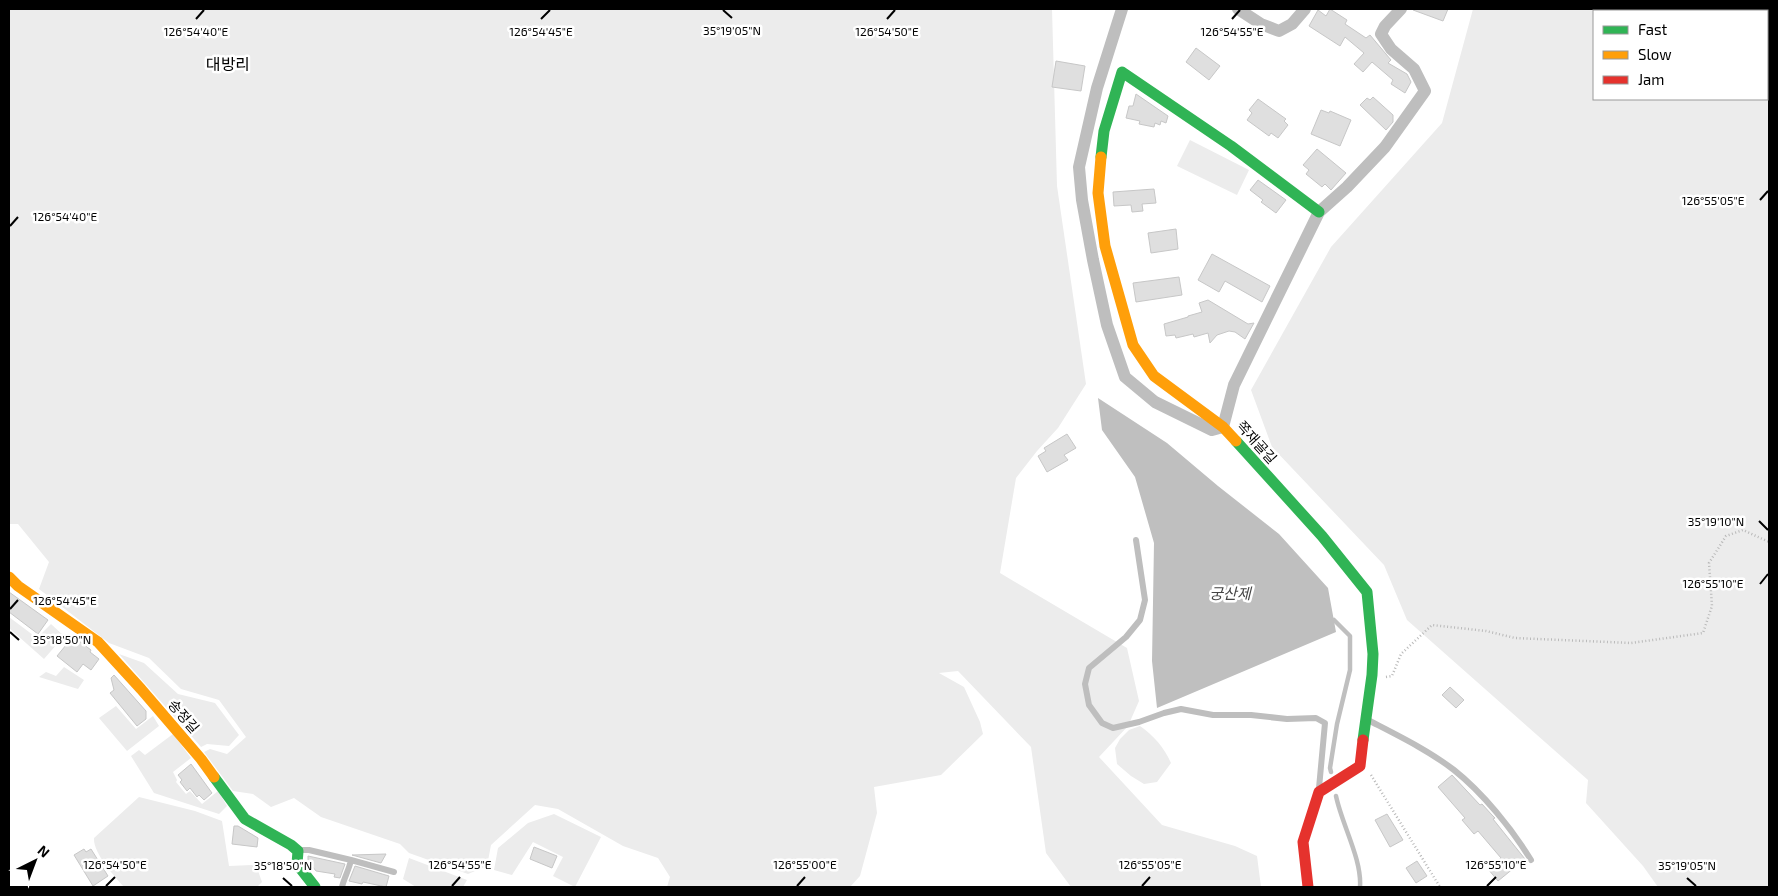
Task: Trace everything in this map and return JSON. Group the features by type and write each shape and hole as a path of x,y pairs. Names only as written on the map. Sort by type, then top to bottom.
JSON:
{"street":[{"path":"1122,9 1097,88 1080,167 1084,209 1107,325 1125,377 1155,402 1212,430 1223,427"},
{"path":"1238,9 1261,24 1279,31 1292,24 1305,9"},
{"name":"쪽재골길","path":"1360,766 1373,654 1367,592 1322,536 1223,427 1234,384 1319,212 1347,187 1385,147 1425,91 1414,69 1392,49 1381,34 1385,26 1401,9"},
{"path":"1223,427 1154,376 1133,345 1130,336 1105,246 1098,193 1104,131 1122,72 1231,146 1319,212"},
{"name":"송정길","path":"9,577 18,586 98,642 142,689 201,759 244,819 291,845 296,850"},
{"path":"1308,887 1303,842 1319,792 1360,766"},
{"path":"296,850 298,852 296,864 315,887"}],"lane":[{"path":"1136,540 1145,600 1140,620 1126,636 1090,668 1085,684 1089,705 1102,723 1113,728 1181,709 1213,715 1288,719 1316,718 1325,723 1319,792"},
{"path":"1366,720 1408,741 1454,771 1478,792 1494,810 1531,860"},
{"path":"296,850 310,850 394,872"},
{"path":"342,887 345,874 350,869 351,860"}],"path":[{"path":"1372,675 1392,676 1401,654 1432,625 1486,631 1515,638 1632,643 1703,633 1712,606 1709,563 1726,536 1743,530 1769,542"},
{"path":"1360,766 1373,778 1440,887"}],"shaded area":[{"path":"9,9 1052,9 1057,186 1086,384 1058,428 1016,478 1000,573 1127,648 1139,701 1128,726 1099,757 1162,825 1235,846 1257,856 1261,887 1071,887 1046,853 1031,747 958,671 939,673 964,687 980,722 983,734 941,775 874,787 877,813 860,876 850,887 667,887 670,877 658,858 623,846 558,809 535,805 491,845 487,866 468,874 409,853 400,844 321,817 294,798 271,807 253,794 233,791 204,752 210,749 227,754 246,737 219,700 181,689 149,658 109,643 39,589 49,562 18,524 9,524"},
{"path":"1473,9 1769,9 1769,887 1658,887 1643,866 1586,803 1588,780 1407,620 1384,565 1272,447 1251,390 1331,247 1442,123"},
{"path":"1190,140 1249,170 1237,195 1177,166"},
{"path":"9,617 37,638 51,624 64,636 44,659 9,628"},
{"path":"119,654 144,663 178,694 215,703 239,735 229,746 207,744 201,747"},
{"path":"64,667 84,680 78,689 39,677 46,672 56,676"},
{"path":"116,706 136,729 153,716 159,726 127,751 99,718"},
{"path":"1140,726 1158,742 1171,763 1157,782 1144,784 1117,764 1115,748 1120,739 1129,730"},
{"path":"173,734 191,758 173,772 177,780 176,782 186,794 190,791 202,804 218,791 227,806 219,814 154,793 131,756 139,750 145,755"},
{"path":"139,797 195,811 222,821 229,866 252,865 257,868 262,882 257,887 124,887 100,857 94,838"},
{"path":"554,814 601,837 575,887 553,876 563,857 533,842 512,875 494,870 498,848 528,823"},
{"path":"409,858 467,880 463,887 416,887 403,879"}],"water":[{"name":"궁산제","path":"1098,398 1167,443 1279,534 1328,588 1336,632 1157,708 1152,661 1154,543 1135,477 1102,430"}],"building":[{"path":"1330,9 1347,20 1345,24 1366,38 1370,35 1391,60 1388,63 1407,74 1411,82 1405,93 1391,84 1393,80 1372,62 1363,72 1354,64 1364,53 1345,37 1340,46 1309,26 1318,10 1326,16"},
{"path":"1413,9 1448,9 1443,21"},
{"path":"1196,48 1220,66 1209,80 1186,62"},
{"path":"1056,61 1085,66 1081,91 1052,87"},
{"path":"1136,94 1168,116 1166,123 1161,121 1160,125 1155,123 1154,127 1139,124 1140,121 1126,118 1129,106 1133,106"},
{"path":"1373,97 1393,115 1393,122 1386,130 1360,105 1367,98 1370,100"},
{"path":"1258,99 1286,119 1284,121 1288,125 1278,138 1271,133 1269,136 1247,120 1252,113 1249,110"},
{"path":"1321,110 1329,113 1330,111 1351,120 1340,146 1311,134"},
{"path":"1317,149 1346,173 1331,190 1325,184 1322,187 1306,174 1309,170 1303,165"},
{"path":"1258,180 1286,200 1276,213 1261,202 1263,200 1250,190"},
{"path":"1154,189 1156,203 1142,204 1143,211 1132,212 1131,205 1114,206 1113,192"},
{"path":"1176,229 1178,249 1151,253 1148,233"},
{"path":"1212,254 1270,286 1262,302 1225,281 1219,292 1198,280"},
{"path":"1179,277 1182,295 1136,302 1133,283"},
{"path":"1208,300 1248,324 1254,323 1245,339 1235,332 1229,331 1217,335 1210,343 1208,333 1194,337 1193,334 1176,338 1175,335 1166,336 1164,324 1202,312 1199,303"},
{"path":"1067,434 1076,448 1064,455 1068,460 1047,472 1038,456 1046,451 1044,448"},
{"path":"9,592 48,620 38,634 9,612"},
{"path":"71,639 77,644 79,641 99,659 91,670 83,664 77,672 57,656"},
{"path":"114,675 146,711 146,719 137,726 110,693 114,690 111,678"},
{"path":"1450,687 1464,700 1456,708 1442,695"},
{"path":"191,764 212,793 204,800 199,795 197,797 190,788 187,791 180,782 182,780 178,775"},
{"path":"1452,775 1495,818 1493,819 1525,859 1498,881 1488,869 1501,858 1478,831 1474,834 1462,820 1465,818 1438,787"},
{"path":"1387,814 1403,840 1390,847 1375,820"},
{"path":"234,826 238,826 258,838 257,847 232,844"},
{"path":"534,847 557,856 552,868 530,859"},
{"path":"84,849 86,852 91,849 108,876 93,886 74,855"},
{"path":"386,854 381,863 352,855"},
{"path":"308,856 345,864 340,878 334,877 335,874 316,871 308,861"},
{"path":"1417,861 1427,876 1416,883 1406,868"},
{"path":"355,866 389,876 386,887 349,881"}],"waterway":[{"path":"1331,772 1337,724 1350,670 1350,636 1334,620"},
{"path":"1336,796 1358,865 1360,887"}],"traffic: fast":[{"path":"1101,157 1104,131 1122,72 1231,146 1319,212"},
{"path":"1236,441 1322,536 1367,592 1373,654 1363,740"},
{"path":"214,777 245,819 291,845 298,851 297,864 315,887"}],"traffic: slow":[{"path":"1101,157 1098,193 1105,246 1133,345 1154,376 1223,427 1236,441"},
{"path":"9,577 18,586 98,642 141,689 214,777"}],"traffic: jam":[{"path":"1308,887 1303,842 1319,792 1360,766 1363,740"}],"district":[{"name":"대방리","path":"228,63"}]}
